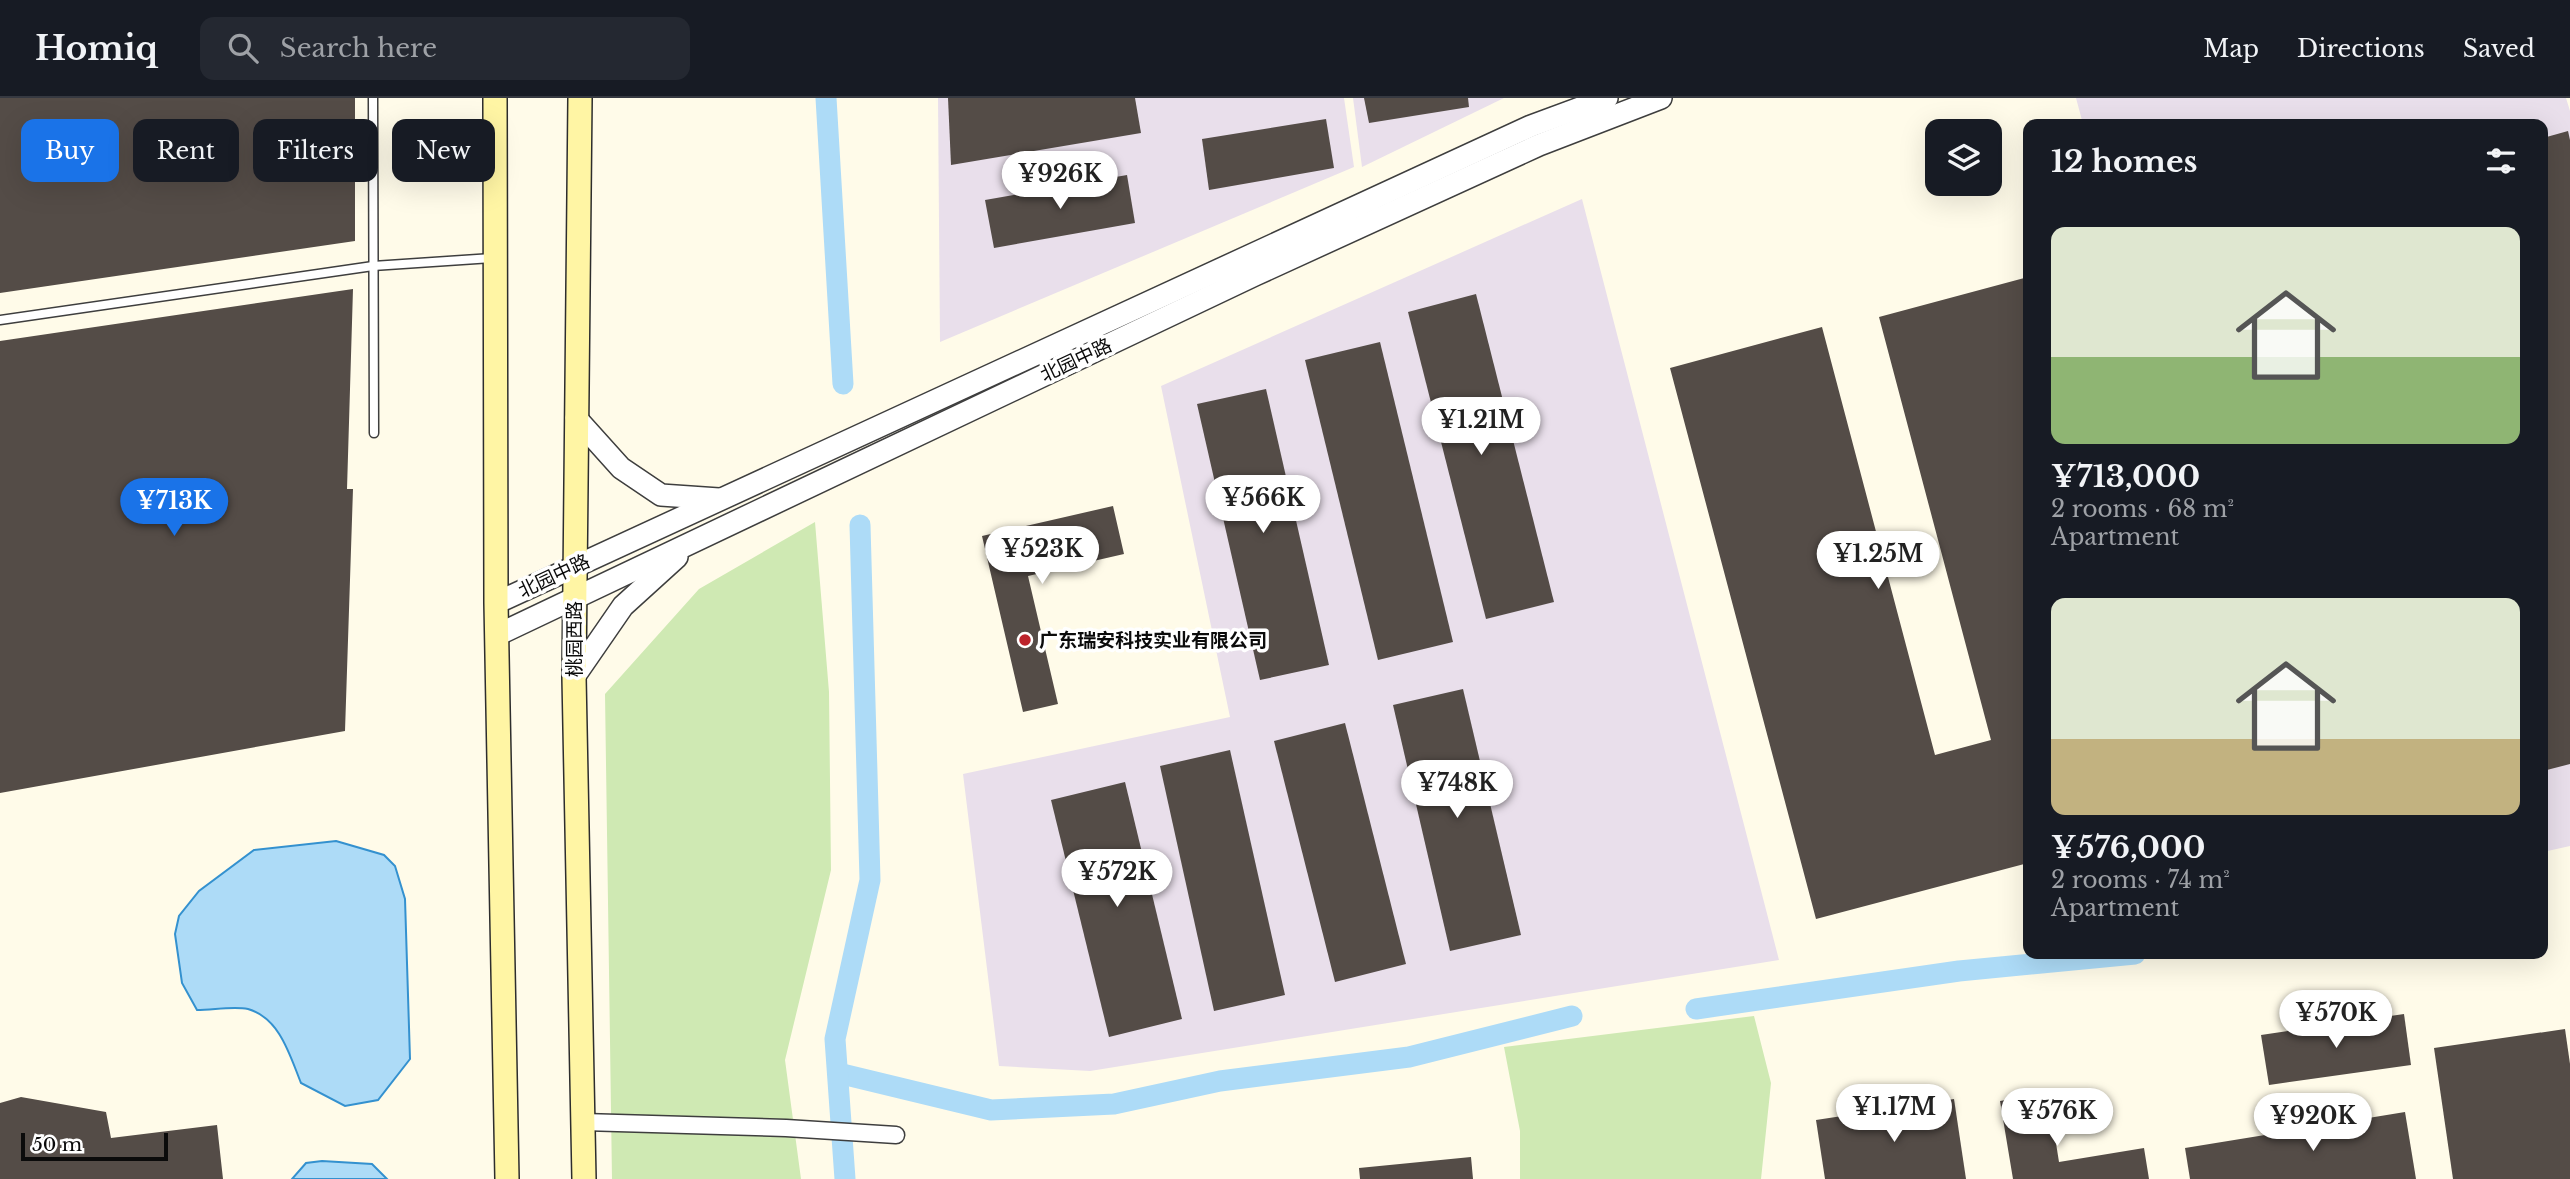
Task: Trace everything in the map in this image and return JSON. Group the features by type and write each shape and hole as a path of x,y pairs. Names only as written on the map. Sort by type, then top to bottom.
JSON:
{"main road":[{"path":"495,98 496,603 507,1179"},
{"name":"桃园西路","path":"580,98 574,677 584,1179"}],"street":[{"name":"北园中路","path":"496,603 1519,132 1607,98"},
{"name":"北园中路","path":"497,635 1230,287 1526,150 1661,98"},
{"path":"576,418 621,468 661,495 721,499"},
{"path":"574,677 623,606 694,541"},
{"path":"583,1122 786,1128 896,1135"}],"lane":[{"path":"373,98 374,433"},
{"path":"0,320 373,266 495,258"}],"shaded area":[{"path":"938,98 1344,98 1354,167 940,342"},
{"path":"1353,98 1504,98 1362,167"},
{"path":"2076,98 2566,98 2570,111 2570,846 2548,851 2548,119 2082,119"},
{"path":"1582,199 1779,960 1090,1071 999,1066 963,774 1230,717 1161,386"}],"green space":[{"path":"815,522 829,692 831,870 785,1060 801,1179 612,1179 605,694 699,589"},
{"path":"1754,1016 1771,1083 1761,1179 1520,1179 1520,1131 1504,1047"}],"water":[{"path":"336,841 384,855 395,866 405,899 410,1059 378,1100 345,1106 301,1083 276,1029 259,1014 242,1008 197,1010 182,983 175,934 179,916 199,891 254,850"},
{"path":"322,1161 372,1164 387,1179 292,1179 306,1163"}],"building":[{"path":"0,98 355,98 355,119 253,119 253,182 355,182 355,241 0,293"},
{"path":"948,98 1135,98 1141,133 951,165"},
{"path":"1364,98 1468,98 1469,107 1369,123"},
{"path":"1326,119 1334,168 1209,190 1202,139"},
{"path":"2568,131 2570,140 2570,764 2548,770 2548,137"},
{"path":"1127,175 1135,223 994,248 985,200"},
{"path":"2023,278 2023,864 1816,919 1670,368 1822,327 1935,755 1991,740 1879,317"},
{"path":"353,289 347,489 353,489 345,731 0,793 0,341"},
{"path":"1476,294 1554,602 1486,619 1408,312"},
{"path":"1380,342 1453,642 1378,660 1305,360"},
{"path":"1266,389 1329,665 1260,680 1197,404"},
{"name":"广东瑞安科技实业有限公司","path":"1113,506 1124,554 1028,576 1058,704 1023,712 982,536"},
{"path":"1463,689 1521,935 1450,951 1393,705"},
{"path":"1345,723 1406,964 1335,982 1274,741"},
{"path":"1230,750 1285,995 1214,1011 1160,766"},
{"path":"1125,782 1182,1019 1109,1037 1051,800"},
{"path":"2404,1014 2411,1065 2269,1085 2261,1035"},
{"path":"2565,1029 2570,1064 2570,1179 2453,1179 2434,1048"},
{"path":"2048,1093 2059,1162 2144,1148 2149,1179 2013,1179 2000,1101"},
{"path":"21,1097 106,1112 111,1138 217,1125 223,1179 0,1179 0,1103"},
{"path":"1954,1099 1966,1179 1825,1179 1816,1120"},
{"path":"2405,1112 2416,1179 2190,1179 2185,1148"},
{"path":"1471,1157 1473,1179 1360,1179 1359,1168"}],"waterway":[{"path":"826,98 843,384"},
{"path":"845,1179 835,1039 870,880 860,525"},
{"path":"1696,1009 1959,971 2083,959"},
{"path":"838,1073 991,1110 1114,1104 1220,1081 1409,1057 1572,1016"}],"place":[{"name":"广东瑞安科技实业有限公司","path":"1025,640"}]}
